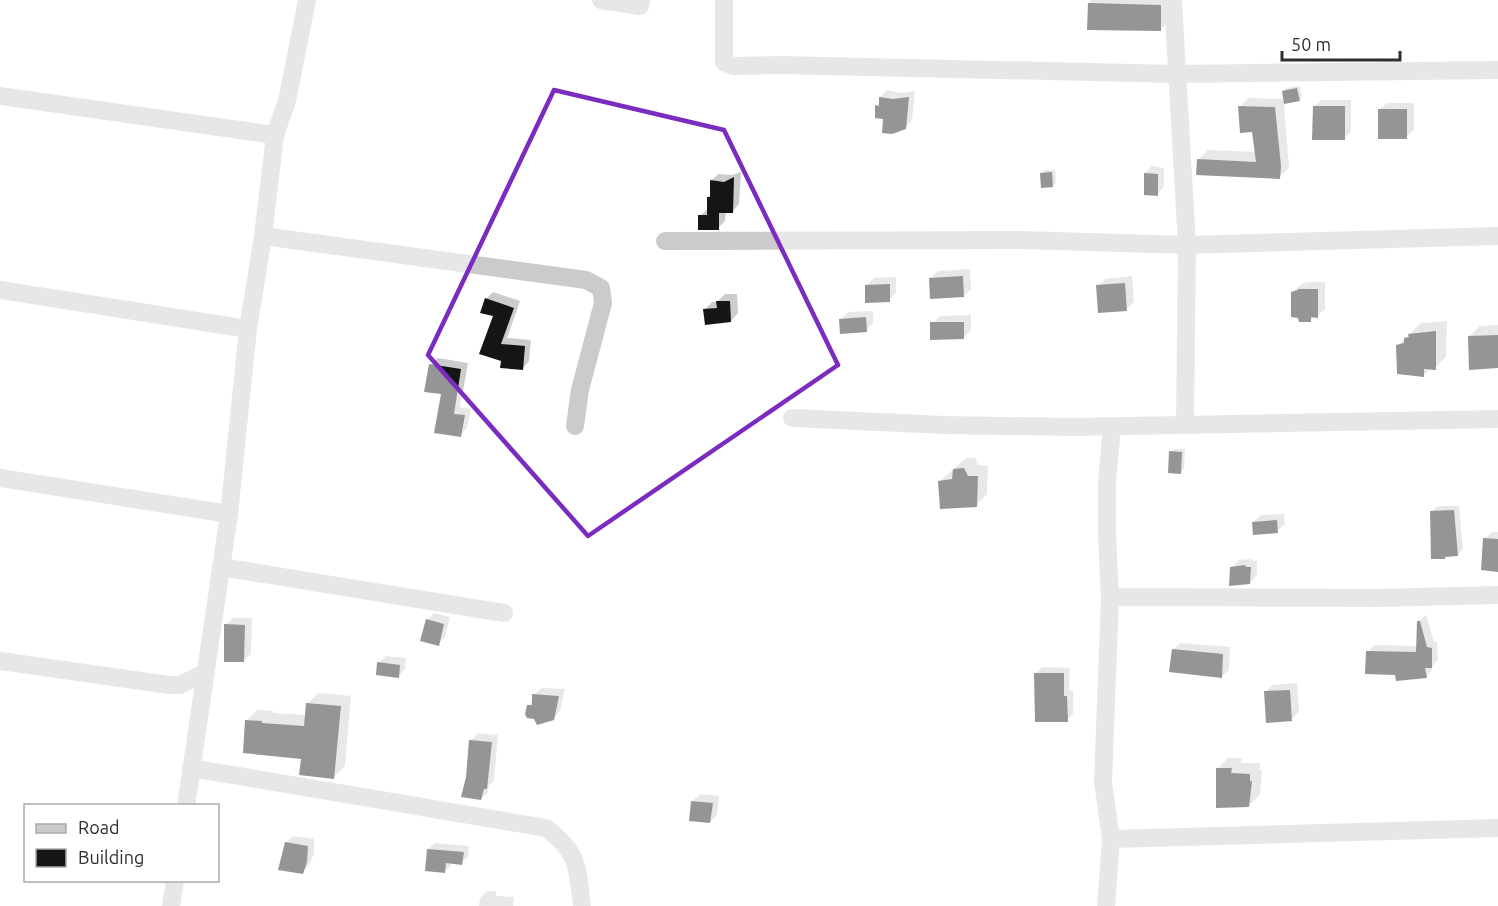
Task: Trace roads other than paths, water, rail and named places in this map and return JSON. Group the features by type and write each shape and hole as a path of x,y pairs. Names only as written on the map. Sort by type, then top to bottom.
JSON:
{"street":[{"path":"186,804 229,514 248,329 263,236 275,135 287,101 307,0"},
{"path":"601,0 640,6 640,0"},
{"path":"724,0 724,62 733,66 780,65 1177,74 1498,70"},
{"path":"1173,0 1187,245 1185,424"},
{"path":"0,96 275,135"},
{"path":"263,236 586,280 601,288 603,303 580,390 575,426"},
{"path":"664,242 1022,240 1187,245 1498,236"},
{"path":"0,290 248,329"},
{"path":"792,418 945,425 1112,427 1498,419"},
{"path":"1106,906 1111,839 1103,782 1110,597 1107,481 1112,427"},
{"path":"0,478 229,514"},
{"path":"221,567 504,613"},
{"path":"1110,597 1498,595"},
{"path":"0,661 169,686 180,685 206,672"},
{"path":"191,768 546,828 562,839 575,860 582,906"},
{"path":"1111,839 1498,828"},
{"path":"171,906 175,882"}]}
